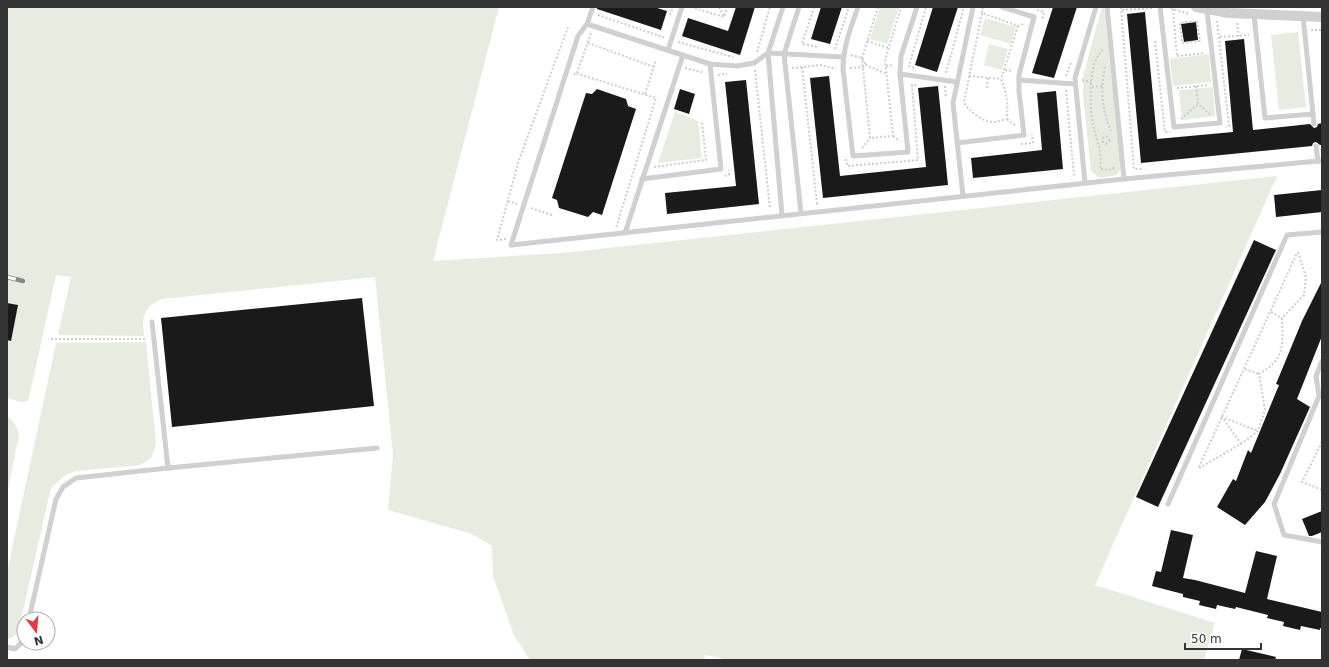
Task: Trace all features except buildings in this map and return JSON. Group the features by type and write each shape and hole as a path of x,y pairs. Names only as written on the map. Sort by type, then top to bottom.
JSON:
{"street":[{"path":"1194,11 1207,10 1229,13 1255,11 1322,17"}],"lane":[{"path":"593,7 588,24 578,36 511,245 626,230 1124,179 1320,161 1316,146"},
{"path":"668,50 682,7"},
{"path":"782,7 768,54 782,215"},
{"path":"800,7 784,54 801,213"},
{"path":"858,7 843,55 843,68 853,156 908,152 900,74 901,56 917,7"},
{"path":"963,196 953,103 973,7"},
{"path":"957,143 1024,135 1019,80 1021,62 1034,17 1002,7"},
{"path":"1085,183 1075,78 1096,7"},
{"path":"1107,7 1124,179"},
{"path":"1160,7 1174,127 1220,123 1207,10"},
{"path":"1255,11 1265,118 1313,114"},
{"path":"1303,16 1314,124"},
{"path":"588,24 710,64 737,66 754,63 768,54 843,55"},
{"path":"626,230 683,55"},
{"path":"642,180 721,169 710,64"},
{"path":"900,74 957,82"},
{"path":"1019,80 1075,84"},
{"path":"1168,504 1287,235 1322,232"},
{"path":"152,322 168,468"},
{"path":"1322,361 1316,376 1320,396 1274,504 1284,535 1322,542"},
{"path":"31,611 56,499 63,487 76,478 377,448"}],"path":[{"path":"691,7 724,17"},
{"path":"719,7 724,17"},
{"path":"724,17 727,7"},
{"path":"770,7 754,63 770,209 781,208"},
{"path":"814,7 802,44 821,48"},
{"path":"834,51 849,7"},
{"path":"878,7 862,58 870,138 893,136 885,60 901,7"},
{"path":"916,68 909,66 926,7"},
{"path":"945,75 964,7"},
{"path":"982,14 1018,26 1001,79 1006,90 1008,105 1007,119 991,122 984,120 966,107 964,102 982,14 984,7"},
{"path":"1122,10 1152,7"},
{"path":"1167,7 1194,11"},
{"path":"1173,9 1177,56"},
{"path":"1037,10 1044,12 1040,27"},
{"path":"572,80 575,73 577,73 598,11"},
{"path":"1197,21 1200,41 1182,43 1181,32 1180,23 1197,21"},
{"path":"1196,86 1198,104 1225,127 1229,126 1217,21"},
{"path":"1237,21 1239,36"},
{"path":"513,238 498,240 518,163 568,27"},
{"path":"1175,33 1181,32"},
{"path":"1220,37 1252,35"},
{"path":"1155,39 1165,132 1175,131"},
{"path":"867,41 889,48"},
{"path":"588,43 654,67"},
{"path":"1097,173 1100,169 1100,153 1092,123 1091,87 1093,69 1097,57 1103,50 1106,52"},
{"path":"1166,58 1212,52"},
{"path":"843,55 862,58"},
{"path":"862,58 866,65 886,74"},
{"path":"1067,177 1074,176 1065,83 1072,58"},
{"path":"645,94 656,60"},
{"path":"1106,62 1102,86 1102,104 1106,119 1112,131"},
{"path":"786,68 821,65 836,68 836,76"},
{"path":"843,68 862,67 866,65"},
{"path":"802,67 816,204"},
{"path":"683,75 685,68 711,75 733,73"},
{"path":"755,71 770,69"},
{"path":"577,73 656,98 615,228 626,230"},
{"path":"719,74 720,82"},
{"path":"969,76 1001,79"},
{"path":"987,88 988,78"},
{"path":"944,84 946,99"},
{"path":"1169,89 1216,84"},
{"path":"846,158 847,166 918,160 912,85 918,85"},
{"path":"1091,87 1102,86"},
{"path":"654,167 706,160 702,122"},
{"path":"1018,144 1033,143 1032,127"},
{"path":"650,178 656,160"},
{"path":"1100,169 1109,170 1116,167 1114,160"},
{"path":"722,176 729,175 728,167"},
{"path":"800,206 824,203"},
{"path":"1244,369 1259,374 1271,367 1280,355 1283,336 1282,318 1304,295 1306,278 1298,252 1244,369 1199,468 1241,444 1258,431 1265,410 1259,374"},
{"path":"1271,311 1282,318"},
{"path":"51,339 154,339"},
{"path":"1222,417 1258,431"},
{"path":"1222,417 1241,444"},
{"path":"1322,442 1302,482 1322,490"}],"shaded area":[{"path":"7,7 499,7 433,261 562,253 1277,176 1095,585 1215,623 1204,660 729,660 705,655 704,660 530,660 514,635 493,576 492,546 472,534 388,510 393,455 375,277 162,299 151,305 145,313 143,323 144,336 58,335 71,277 56,275 29,398 27,401 22,402 7,398"},
{"path":"880,7 899,7 887,44 870,39"},
{"path":"1102,7 1104,7 1121,168 1117,175 1099,178 1091,171 1083,95 1083,76"},
{"path":"985,18 1016,27 1011,44 980,35"},
{"path":"1298,32 1306,107 1279,110 1271,35"},
{"path":"989,44 1008,49 1002,70 984,65"},
{"path":"1209,54 1211,82 1173,86 1170,59"},
{"path":"1213,87 1215,116 1182,120 1179,90"},
{"path":"675,112 698,121 702,158 658,163"},
{"path":"146,342 156,444 151,458 140,465 76,471 64,476 51,488 23,611 16,611 16,635 7,639 7,572 56,343"},
{"path":"7,416 12,420 19,435 7,493"}],"railway":[{"path":"7,277 23,281"}]}
